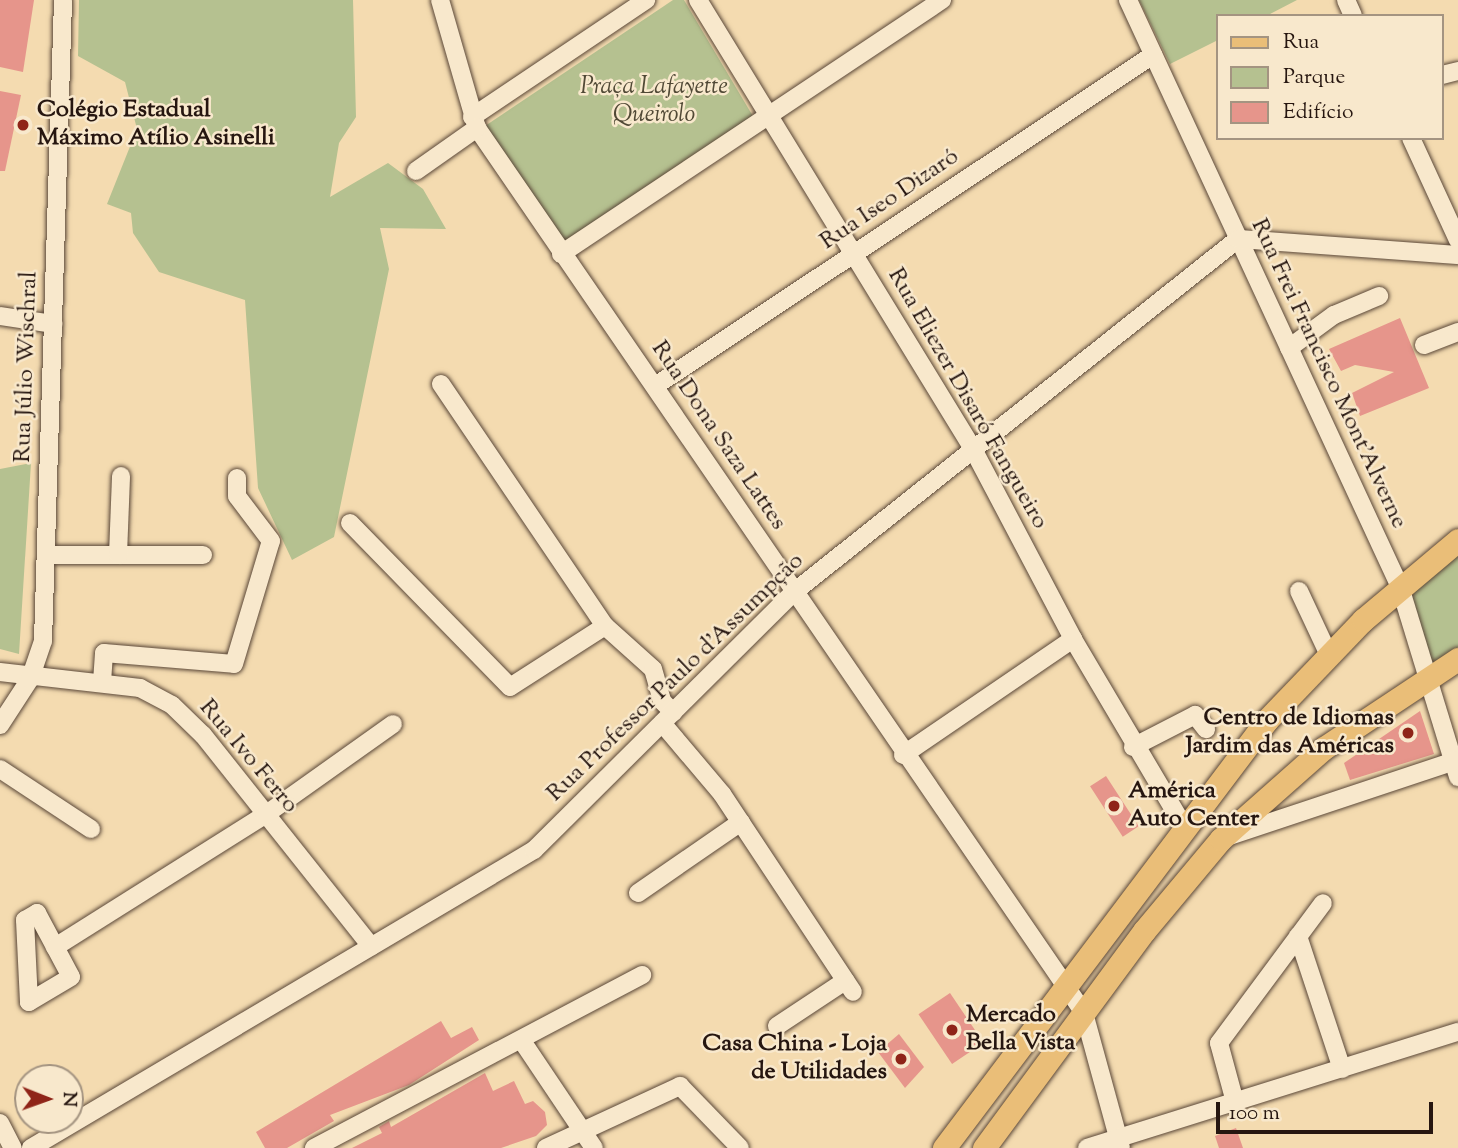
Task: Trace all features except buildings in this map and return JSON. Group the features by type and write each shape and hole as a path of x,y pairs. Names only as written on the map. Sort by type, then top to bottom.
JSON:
{"main road":[{"path":"944,1148 1184,827 1328,653 1399,587 1458,540"},
{"path":"984,1148 1084,1013 1221,839 1286,779 1458,659"}],"street":[{"name":"Rua Júlio Wischral","path":"0,725 30,679 43,641 63,0"},
{"name":"Rua Dona Saza Lattes","path":"440,0 475,123 561,254 655,386 903,755 1062,987 1084,1013"},
{"path":"416,171 475,123 646,0"},
{"name":"Rua Eliezer Disaró Fangueiro","path":"698,0 772,114 973,449 1133,747 1184,827"},
{"path":"561,254 942,0"},
{"name":"Rua Frei Francisco Mont'Alverne","path":"1128,0 1399,587 1456,767"},
{"name":"Rua Iseo Dizaró","path":"655,386 1153,55"},
{"path":"1411,140 1458,240"},
{"path":"1238,239 1458,255"},
{"name":"Rua Professor Paulo d'Assumpção","path":"31,1148 534,850 794,592 1238,239"},
{"path":"1289,348 1334,315 1379,296"},
{"path":"0,316 53,324"},
{"path":"1424,345 1458,332"},
{"path":"441,384 605,626 653,669 668,717 741,822 849,987 777,1026"},
{"path":"118,555 121,476"},
{"path":"102,682 104,653 234,664 271,541 237,496 237,478"},
{"path":"350,523 510,687 605,626"},
{"path":"47,555 203,555"},
{"path":"1299,591 1328,653"},
{"path":"903,755 1073,639"},
{"name":"Rua Ivo Ferro","path":"0,672 30,679 102,682 140,688 172,705 371,946"},
{"path":"1133,747 1195,715 1206,729"},
{"path":"55,947 265,815 393,724"},
{"path":"1221,839 1302,811 1456,767"},
{"path":"0,769 91,829"},
{"path":"1286,779 1288,797 1302,811"},
{"path":"638,892 741,822"},
{"path":"1235,1102 1219,1043 1323,903"},
{"path":"1298,936 1342,1069"},
{"path":"314,1148 522,1041 642,975"},
{"path":"1084,1013 1120,1143"},
{"path":"1087,1148 1120,1143 1235,1102 1458,1032"},
{"path":"522,1041 594,1148"},
{"path":"547,1148 680,1086 740,1148"},
{"path":"0,1123 13,1148"}],"green space":[{"path":"79,0 353,0 356,117 339,143 330,197 388,163 423,189 446,229 380,228 389,269 334,537 292,560 258,488 245,300 159,272 133,233 131,213 107,204 137,129 125,82 78,56"},
{"name":"Praça Lafayette Queirolo","path":"673,0 684,0 757,123 566,243 485,126"},
{"path":"1139,0 1297,0 1270,14 1216,14 1216,41 1170,64"},
{"path":"31,463 19,654 0,649 0,469"},
{"path":"1458,553 1458,649 1433,665 1409,593"}],"place":[{"name":"Colégio Estadual Máximo Atílio Asinelli","path":"23,125"},
{"name":"Centro de Idiomas Jardim das Américas","path":"1408,733"},
{"name":"América Auto Center","path":"1114,806"},
{"name":"Mercado Bella Vista","path":"952,1030"},
{"name":"Casa China - Loja de Utilidades","path":"901,1059"}]}
